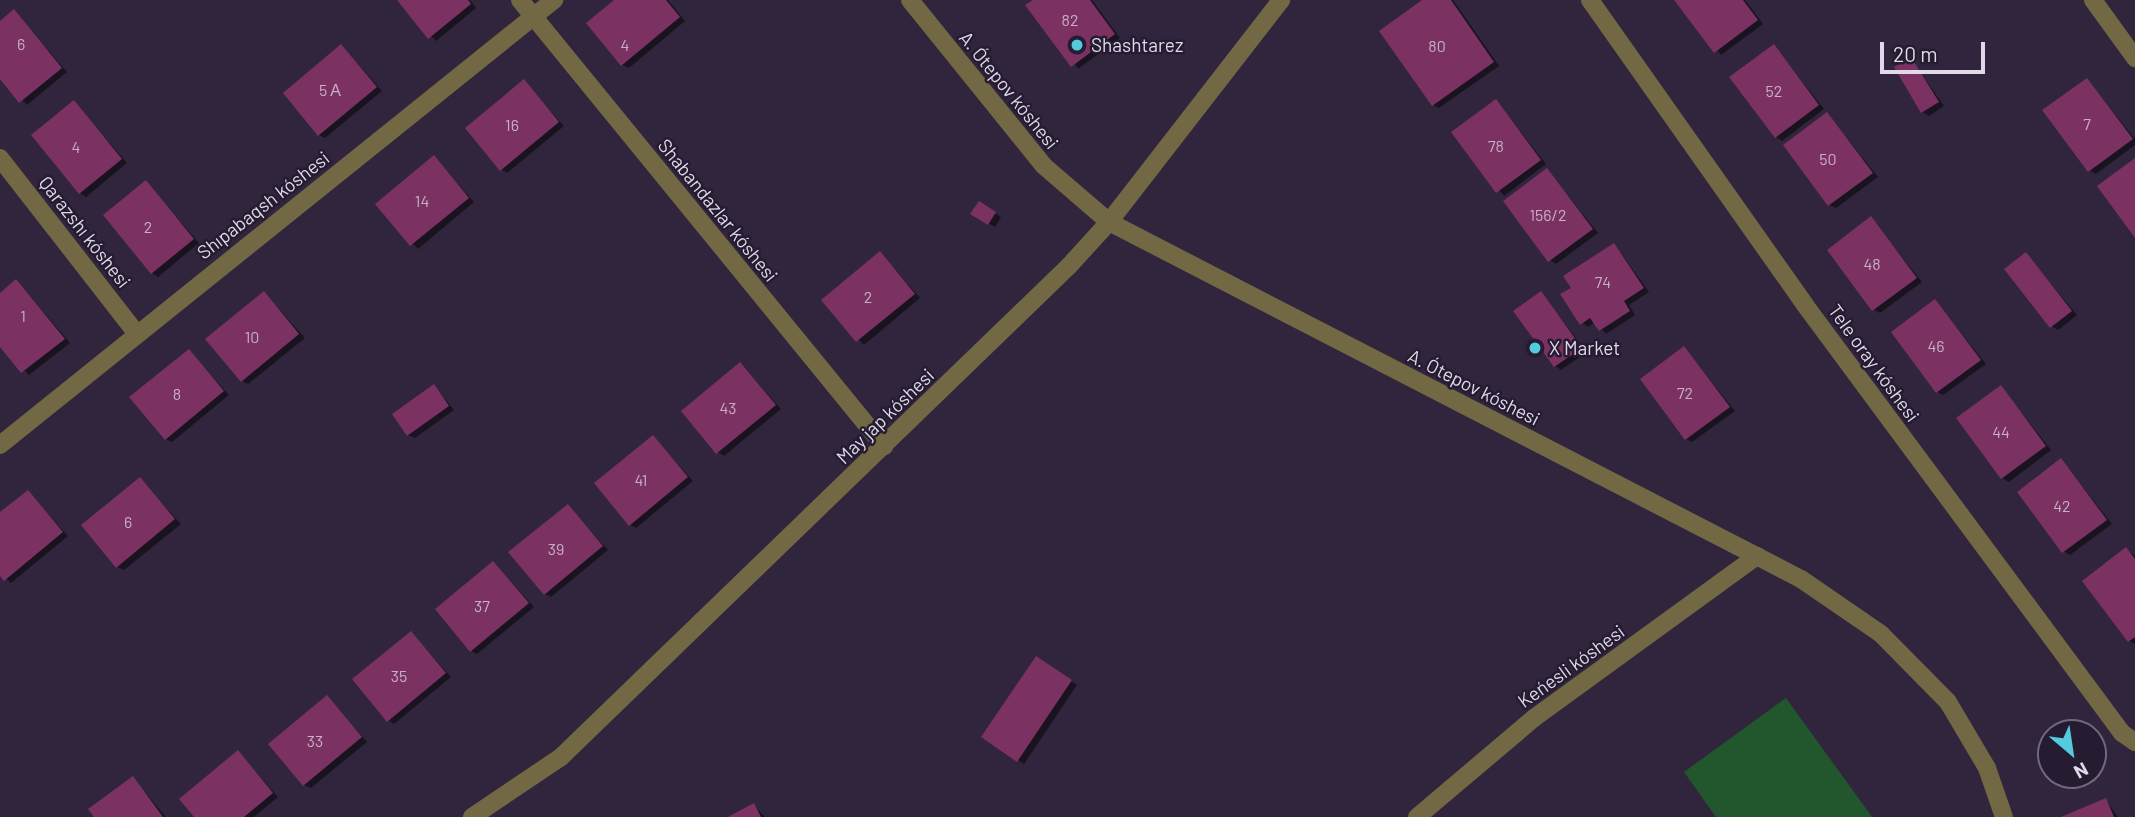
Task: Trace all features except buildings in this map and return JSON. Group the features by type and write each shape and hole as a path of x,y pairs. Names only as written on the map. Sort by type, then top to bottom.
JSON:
{"street":[{"name":"Shabandazlar kóshesi","path":"520,0 884,446"},
{"name":"Shıpabaqsh kóshesi","path":"0,445 136,333 535,18 554,0"},
{"name":"A. Ótepov kóshesi","path":"910,0 1044,166 1109,222 1801,579 1881,634 1948,702 1987,768 2004,817"},
{"name":"May jap kóshesi","path":"472,817 561,757 884,446 1109,222 1281,0"},
{"name":"Tele oray kóshesi","path":"1590,0 1805,305 2122,733 2135,742"},
{"path":"2092,0 2135,58"},
{"name":"Qarazshı kóshesi","path":"0,158 136,333"},
{"name":"Keńesli kóshesi","path":"1417,817 1534,718 1757,556"}],"green space":[{"path":"1786,698 1872,817 1716,817 1684,772"}],"place":[{"name":"Shashtarez","path":"1077,45"},
{"name":"X Market","path":"1535,348"}]}
